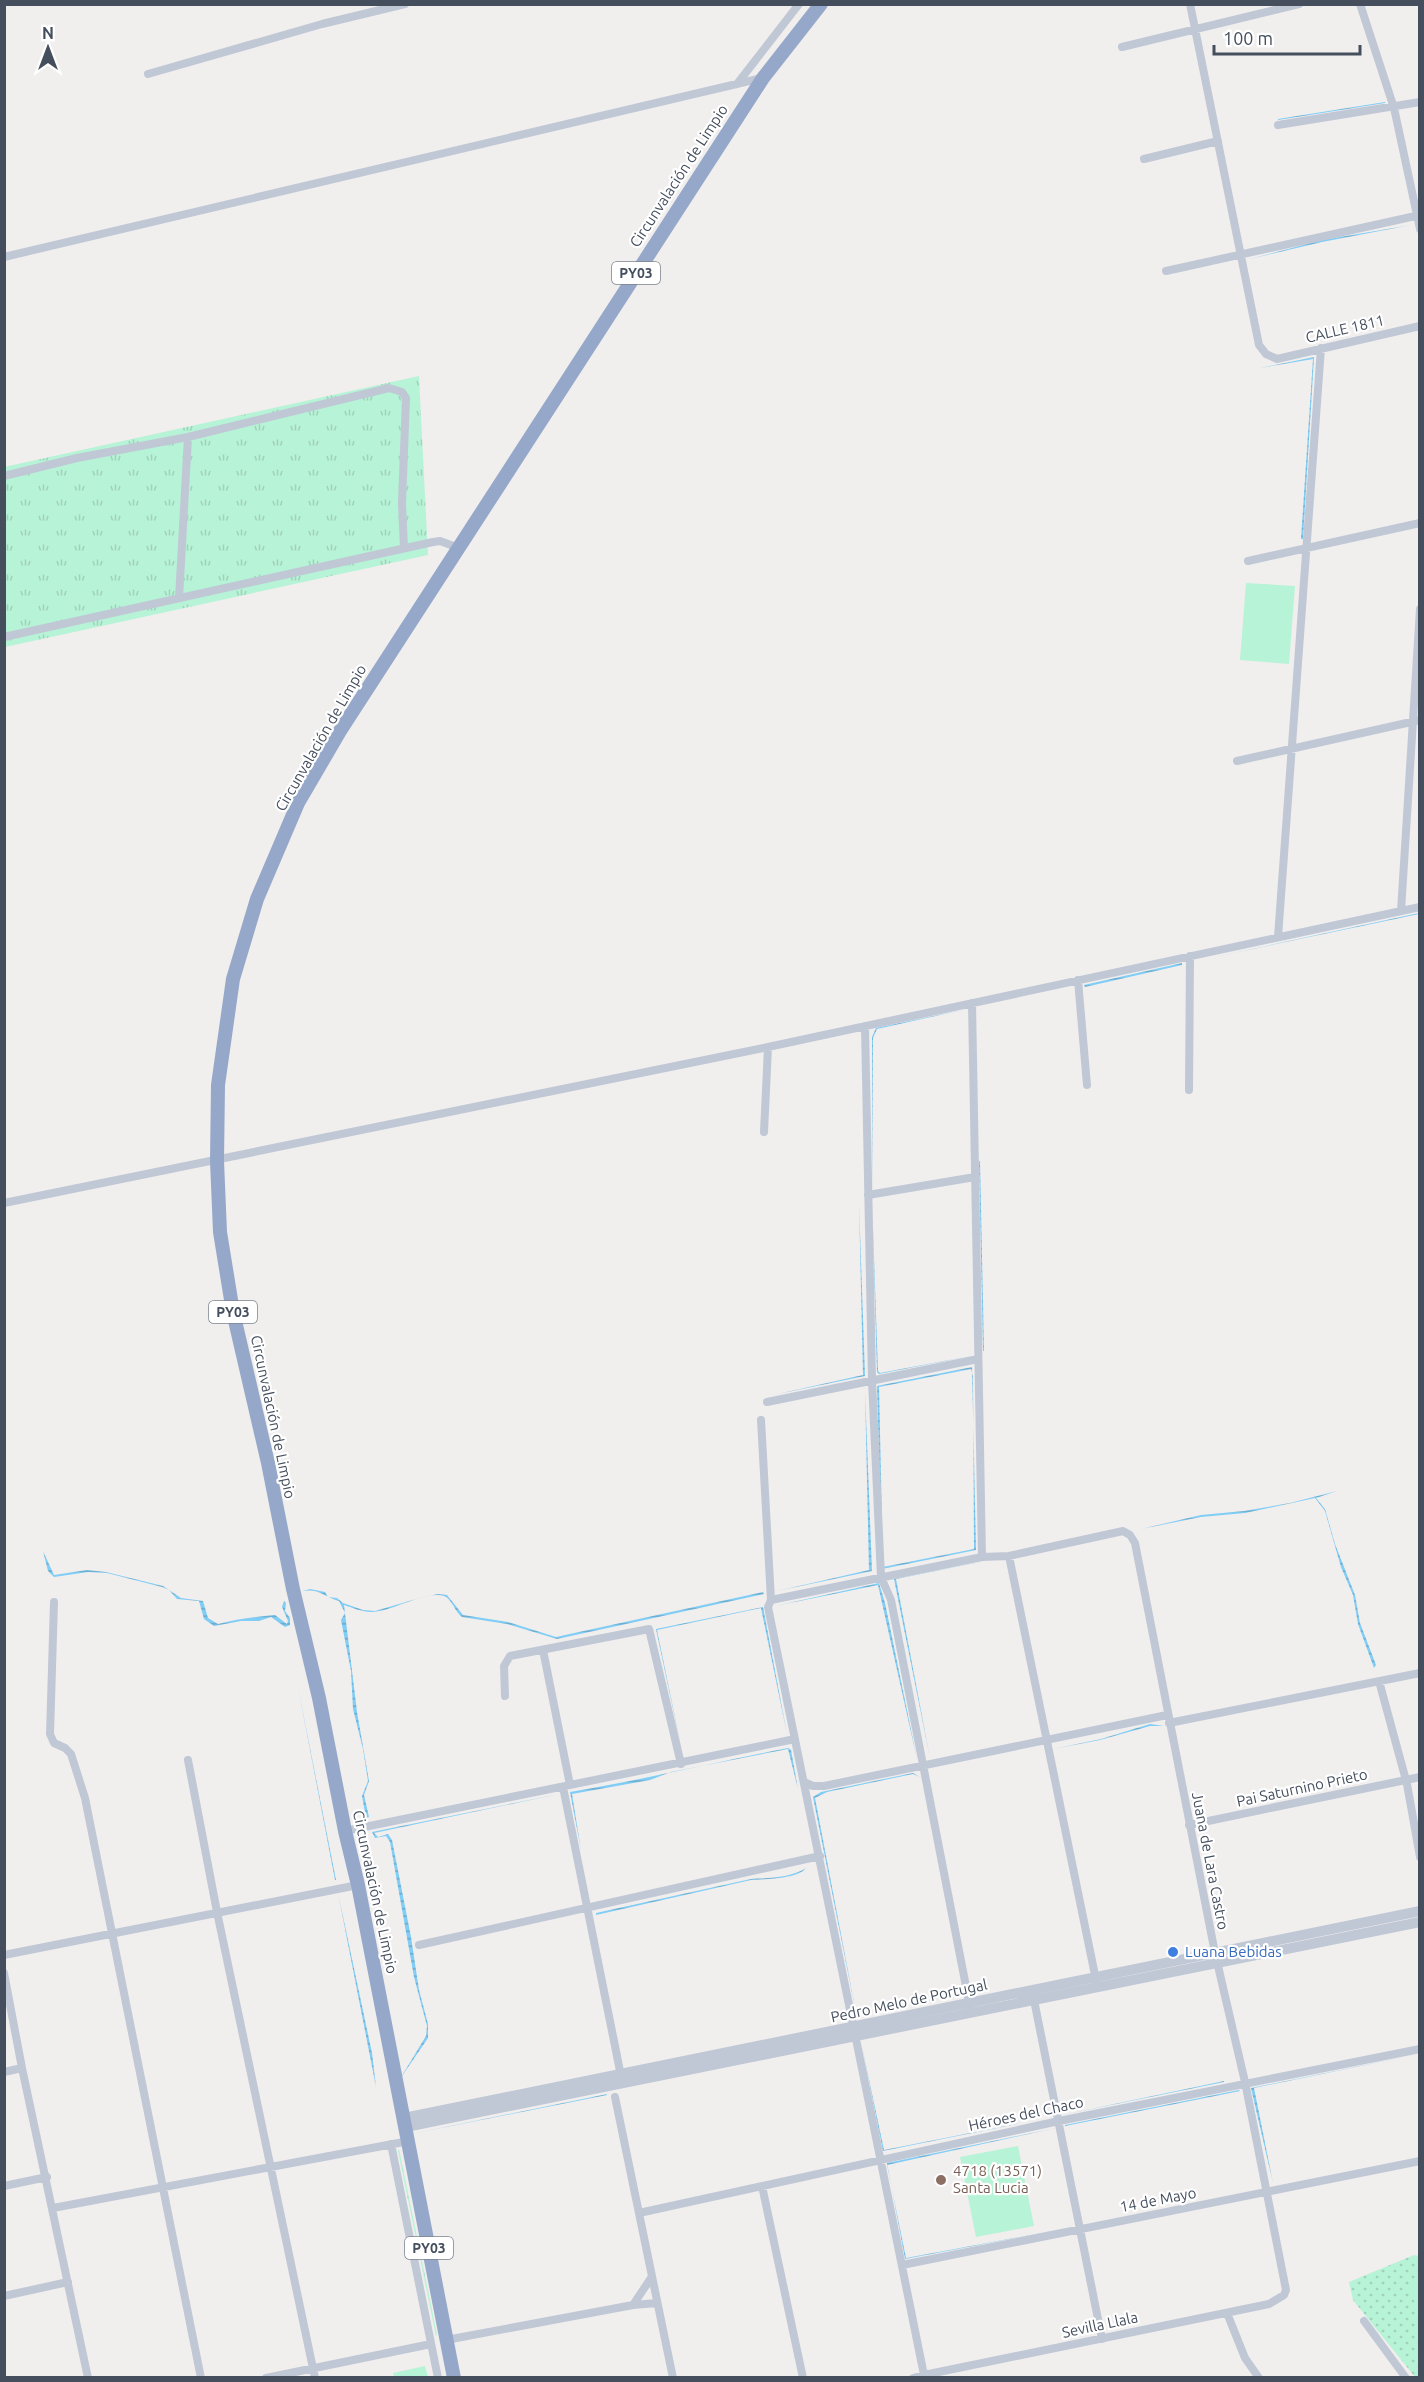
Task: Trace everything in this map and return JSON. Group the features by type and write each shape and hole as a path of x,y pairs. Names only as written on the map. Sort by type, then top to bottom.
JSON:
{"highway":[{"name":"Circunvalación de Limpio","path":"454,2378 358,1885 319,1698 293,1590 268,1463 233,1312 220,1232 217,1161 218,1085 233,980 257,899 298,803 340,731 763,78 821,4"}],"street":[{"path":"148,74 322,24 405,4"},
{"path":"736,84 798,4"},
{"path":"1191,4 1242,254"},
{"path":"1122,47 1196,31 1299,4"},
{"path":"1360,4 1394,108 1418,215 1419,229"},
{"path":"4,257 763,78"},
{"path":"1278,125 1394,108 1419,102"},
{"path":"1144,159 1218,141"},
{"path":"1166,271 1418,215"},
{"name":"CALLE 1811","path":"1242,254 1259,345 1266,354 1277,359 1419,326"},
{"path":"1278,937 1321,348"},
{"path":"4,476 77,458 188,437 389,388 402,392 406,398 407,408 402,504 404,548"},
{"path":"179,598 188,437"},
{"path":"1248,561 1419,523"},
{"path":"4,637 437,541 459,548"},
{"path":"1401,911 1416,720 1419,609"},
{"path":"1237,761 1416,720"},
{"path":"4,1203 768,1047 1419,907"},
{"path":"1189,1090 1190,956"},
{"path":"1078,980 1087,1085"},
{"path":"972,1003 982,1557"},
{"path":"865,1026 872,1380 881,1577 891,1600 970,2008"},
{"path":"764,1132 768,1047"},
{"path":"868,1195 975,1177"},
{"path":"767,1401 978,1359"},
{"path":"761,1420 771,1600 768,1607 924,2376"},
{"name":"Juana de Lara Castro","path":"1009,1556 1113,1532 1123,1531 1131,1535 1135,1543 1189,1825 1216,1958 1245,2082 1286,2290"},
{"path":"771,1600 982,1557 1009,1556 1097,1983"},
{"path":"54,1602 50,1734 54,1743 71,1754 80,1777 201,2378"},
{"path":"505,1696 504,1666 507,1658 649,1630 681,1764"},
{"path":"543,1650 588,1909 622,2079"},
{"path":"804,1782 813,1786 824,1786 1046,1740 1419,1673"},
{"path":"1379,1681 1405,1780 1419,1857"},
{"path":"345,1831 795,1739"},
{"path":"188,1760 315,2378"},
{"name":"Pai Saturnino Prieto","path":"1189,1825 1419,1777"},
{"path":"419,1945 820,1856"},
{"path":"4,1955 358,1885"},
{"name":"Pedro Melo de Portugal","path":"406,2128 622,2079 1216,1958 1419,1911"},
{"name":"Pedro Melo de Portugal","path":"1216,1958 1419,1922"},
{"path":"4,1973 88,2378"},
{"path":"1033,1996 1101,2339"},
{"name":"Héroes del Chaco","path":"639,2213 1059,2121 1419,2049"},
{"path":"4,2072 22,2068"},
{"path":"615,2097 673,2378"},
{"path":"53,2208 270,2165 391,2144 406,2128"},
{"path":"391,2144 438,2378"},
{"name":"14 de Mayo","path":"902,2265 1419,2161"},
{"path":"4,2186 47,2178"},
{"path":"762,2186 804,2378"},
{"path":"633,2305 651,2278"},
{"path":"4,2296 68,2282"},
{"name":"Sevilla Llala","path":"913,2378 1227,2313 1277,2301 1286,2290"},
{"path":"446,2340 633,2305 657,2303"},
{"path":"1227,2313 1241,2350 1258,2378"},
{"path":"1364,2321 1406,2378"},
{"path":"266,2378 431,2344"}],"green space":[{"path":"419,376 428,555 5,647 4,467"},
{"path":"1246,583 1295,586 1289,664 1240,660"},
{"path":"1018,2146 1034,2226 976,2237 960,2157"},
{"path":"399,2149 437,2334 436,2336 398,2151"},
{"path":"1414,2255 1419,2256 1419,2377 1415,2377 1353,2300 1349,2282"},
{"path":"1420,2283 1419,2314 1409,2287"},
{"path":"425,2366 428,2377 394,2377 393,2373"}],"water":[{"path":"1385,103 1278,120 1278,119"},
{"path":"1411,225 1322,242 1250,259 1322,240"},
{"path":"1314,357 1303,539 1301,539 1313,359 1260,368"},
{"path":"1419,913 1419,914 1210,958"},
{"path":"1182,963 1182,965 1085,987 1084,985"},
{"path":"967,1009 877,1029 873,1038 873,1193 872,1037 876,1028"},
{"path":"980,1161 984,1351 983,1351"},
{"path":"872,1201 878,1371 880,1373 970,1356 879,1374 877,1372"},
{"path":"859,1203 865,1376 773,1395 863,1375"},
{"path":"972,1367 972,1373 971,1369 879,1387 883,1567 974,1549 973,1426 976,1550 882,1569 877,1386"},
{"path":"865,1391 872,1571 777,1591 869,1570"},
{"path":"1337,1491 1316,1498 1325,1509 1335,1544 1355,1595 1360,1623 1376,1665 1374,1668 1358,1624 1353,1595 1341,1567 1325,1511 1315,1498 1245,1513 1201,1517 1141,1529 1201,1515 1290,1503"},
{"path":"43,1551 54,1575 87,1570 106,1572 163,1586 169,1590 107,1573 88,1572 54,1577 48,1571"},
{"path":"1000,1558 896,1579 930,1758 894,1579"},
{"path":"879,1583 917,1759 878,1585 775,1606"},
{"path":"310,1589 325,1592 328,1597 314,1591 295,1593"},
{"path":"169,1590 181,1598 203,1601 208,1618 218,1624 275,1615 287,1624 288,1621 282,1607 284,1601 290,1625 285,1627 271,1617 259,1621 241,1621 214,1626 204,1619 199,1601 177,1599"},
{"path":"763,1592 764,1594 557,1639 507,1624 462,1617 444,1596 429,1596 447,1595 463,1615 508,1622 556,1637"},
{"path":"329,1597 337,1598 343,1603 363,1610 375,1611 418,1598 389,1609 371,1612 361,1611 344,1605 345,1613 339,1601"},
{"path":"763,1607 787,1734 761,1608 657,1630 683,1756 656,1629"},
{"path":"345,1613 357,1712 369,1781 364,1795 369,1817 366,1818 362,1796 368,1781 353,1709 351,1671 341,1620"},
{"path":"297,1682 336,1880 335,1880"},
{"path":"1150,1724 1164,1726 1150,1726 1100,1740 1053,1749 1101,1739"},
{"path":"788,1748 791,1750 798,1789 788,1749 697,1767"},
{"path":"668,1773 650,1780 572,1794 581,1850 570,1792"},
{"path":"913,1773 920,1777 913,1774 827,1792 815,1798 857,2018 813,1797 821,1792"},
{"path":"559,1794 374,1833 378,1837 388,1834 392,1840 419,1990 428,2024 428,2038 400,2079 426,2036 427,2026 414,1977 390,1842 386,1836 375,1838 372,1832"},
{"path":"806,1868 802,1872 789,1876 751,1880 596,1915 596,1913 751,1879 786,1876"},
{"path":"338,1893 372,2053 376,2087"},
{"path":"861,2042 884,2150 1051,2117 883,2151"},
{"path":"1419,2054 1254,2088 1273,2183 1251,2088"},
{"path":"1224,2081 1224,2082 1062,2115"},
{"path":"1240,2091 1065,2126 1065,2125"},
{"path":"607,2094 607,2095 411,2134"},
{"path":"1056,2128 887,2165 887,2163"},
{"path":"892,2187 906,2258 1074,2227 905,2259"}],"place":[{"name":"Luana Bebidas","path":"1173,1952"},
{"name":"4718 (13571) Santa Lucia","path":"941,2180"}]}
